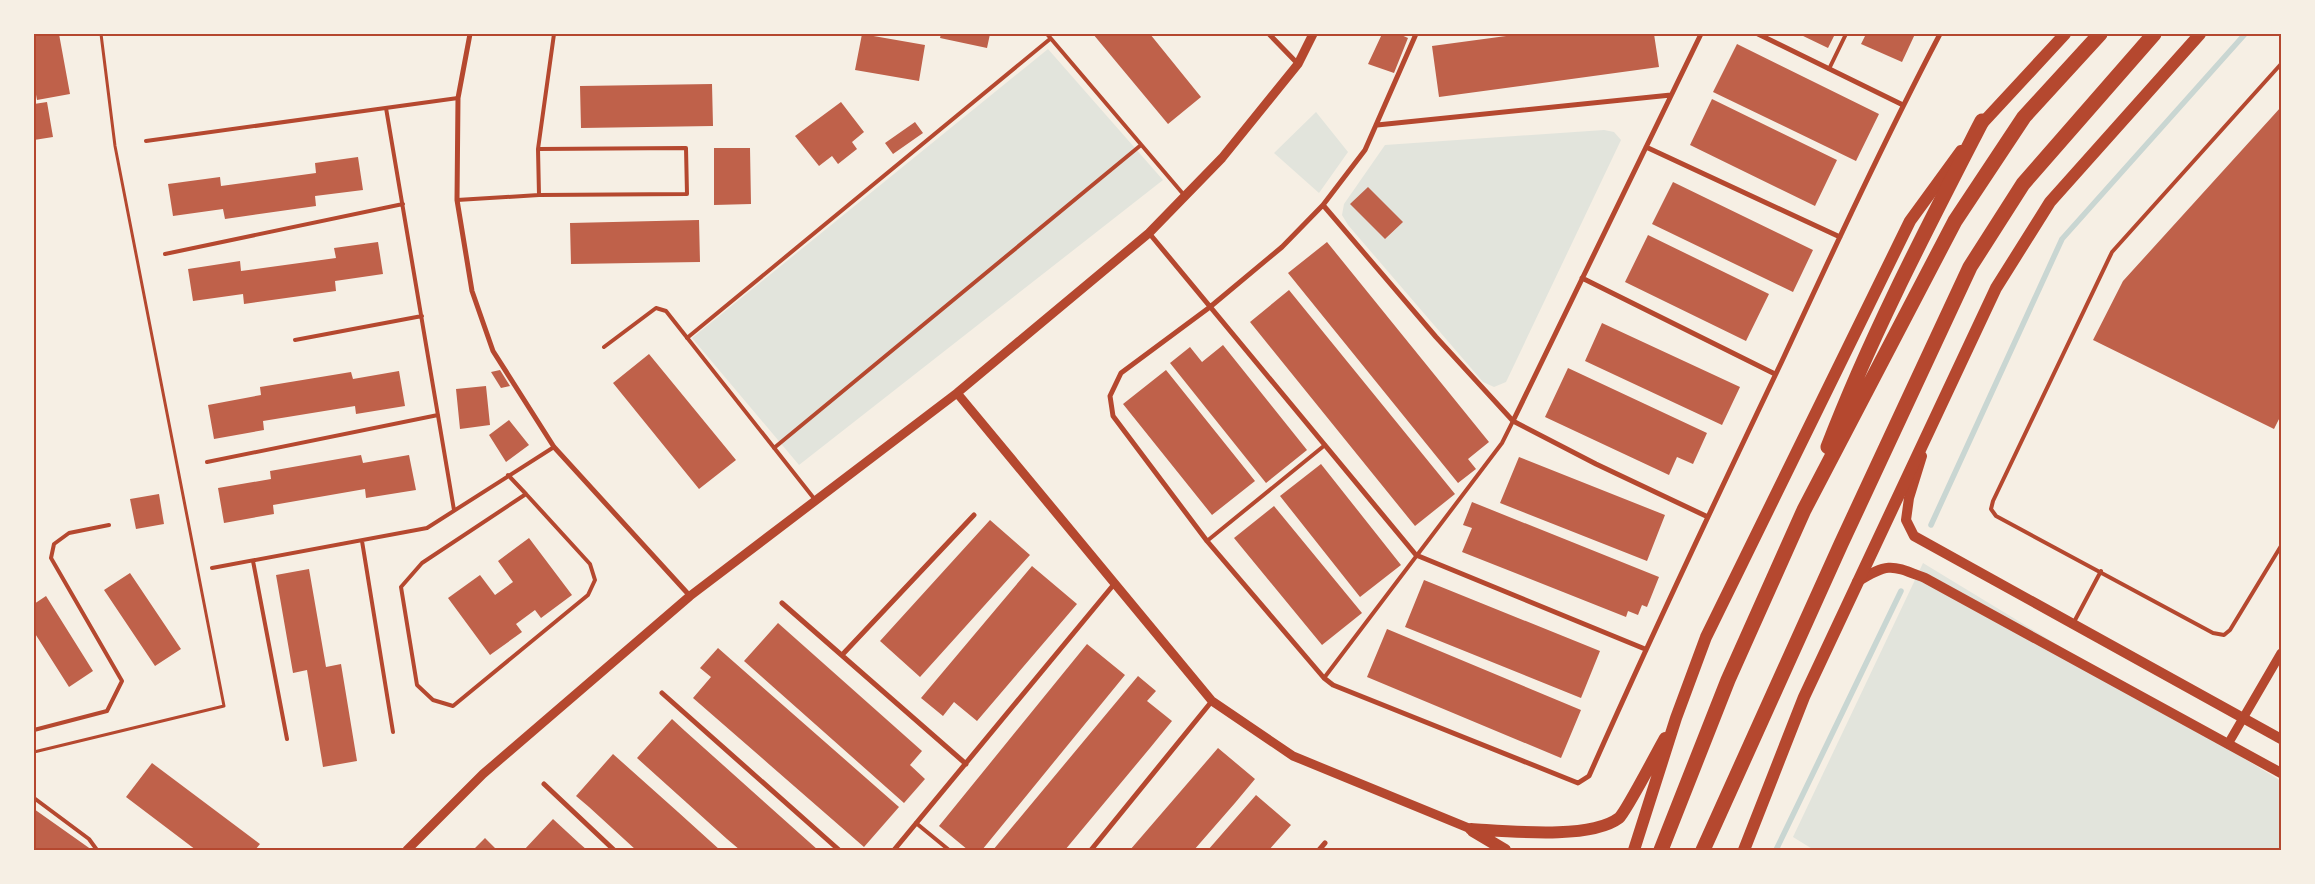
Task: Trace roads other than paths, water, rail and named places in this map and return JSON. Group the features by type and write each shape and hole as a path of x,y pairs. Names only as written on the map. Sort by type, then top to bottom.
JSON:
{"highway":[{"path":"1804,510 1955,221 2024,117 2100,34"},
{"path":"1703,850 1970,267 2023,184 2154,34"},
{"path":"1662,848 1728,680 1804,510 1846,402 1922,237 1982,121"}],"main road":[{"path":"1634,850 1676,718 1706,637 1910,221 1982,121 2064,34"},
{"path":"1744,850 1804,697 1996,288 2050,202 2200,34"},
{"path":"1934,419 1909,498 1906,520 1914,536 2281,739"},
{"path":"1857,582 1878,569 1894,566 1925,578 2281,773"},
{"path":"1471,829 1557,832 1590,829 1620,818 1676,718"},
{"path":"1471,829 1505,850"}],"street":[{"path":"470,34 458,98 457,200 472,292 493,350 554,447 690,596"},
{"path":"1269,34 1298,64"},
{"path":"407,850 483,774 690,596 957,392 1149,233 1222,158 1298,64 1313,34"},
{"path":"1416,34 1365,150 1323,205 1282,247 1210,307 1121,373 1110,396 1113,416 1207,541 1324,678 1333,685 1578,782 1589,776 1645,649 1840,236 1903,105 1940,34"},
{"path":"1513,421 1701,34"},
{"path":"1758,34 1903,105"},
{"path":"1377,125 1671,95"},
{"path":"1646,146 1840,236"},
{"path":"1323,205 1436,337 1513,421 1596,464 1708,516"},
{"path":"1149,233 1416,555 1645,649"},
{"path":"1582,278 1775,374"},
{"path":"957,392 1212,701 1293,756 1471,829"},
{"path":"842,656 974,515"},
{"path":"894,850 1115,583"},
{"path":"782,603 966,764"},
{"path":"2228,744 2281,653"},
{"path":"662,693 839,850"},
{"path":"1091,850 1212,701"},
{"path":"544,784 614,850"},
{"path":"1319,850 1325,843"}],"lane":[{"path":"539,195 538,149 554,34"},
{"path":"1047,34 1185,197"},
{"path":"1829,69 1846,34"},
{"path":"687,338 1050,39"},
{"path":"2281,64 2112,252 1993,501 1991,509 1996,516 2213,633 2224,635 2230,630 2281,546"},
{"path":"146,142 458,98"},
{"path":"386,108 454,510"},
{"path":"774,448 1141,145"},
{"path":"457,200 539,195 686,194 686,148 538,149"},
{"path":"165,254 403,204"},
{"path":"604,347 656,308 666,311 816,500"},
{"path":"296,340 422,316"},
{"path":"207,462 438,416"},
{"path":"1324,678 1502,443 1513,421"},
{"path":"1207,541 1325,446"},
{"path":"212,568 427,528 554,447"},
{"path":"508,476 526,494 590,564 595,580 588,596 453,706 433,700 417,684 401,588 422,564 526,494"},
{"path":"34,730 107,711 122,681 51,558 54,544 69,534 109,525"},
{"path":"362,541 393,732"},
{"path":"253,561 287,739"},
{"path":"2073,624 2101,571"},
{"path":"34,798 89,839 97,850"},
{"path":"916,823 949,850"}],"waterway":[{"path":"1931,525 2062,239 2245,34"},
{"path":"1776,850 1901,591"}]}
